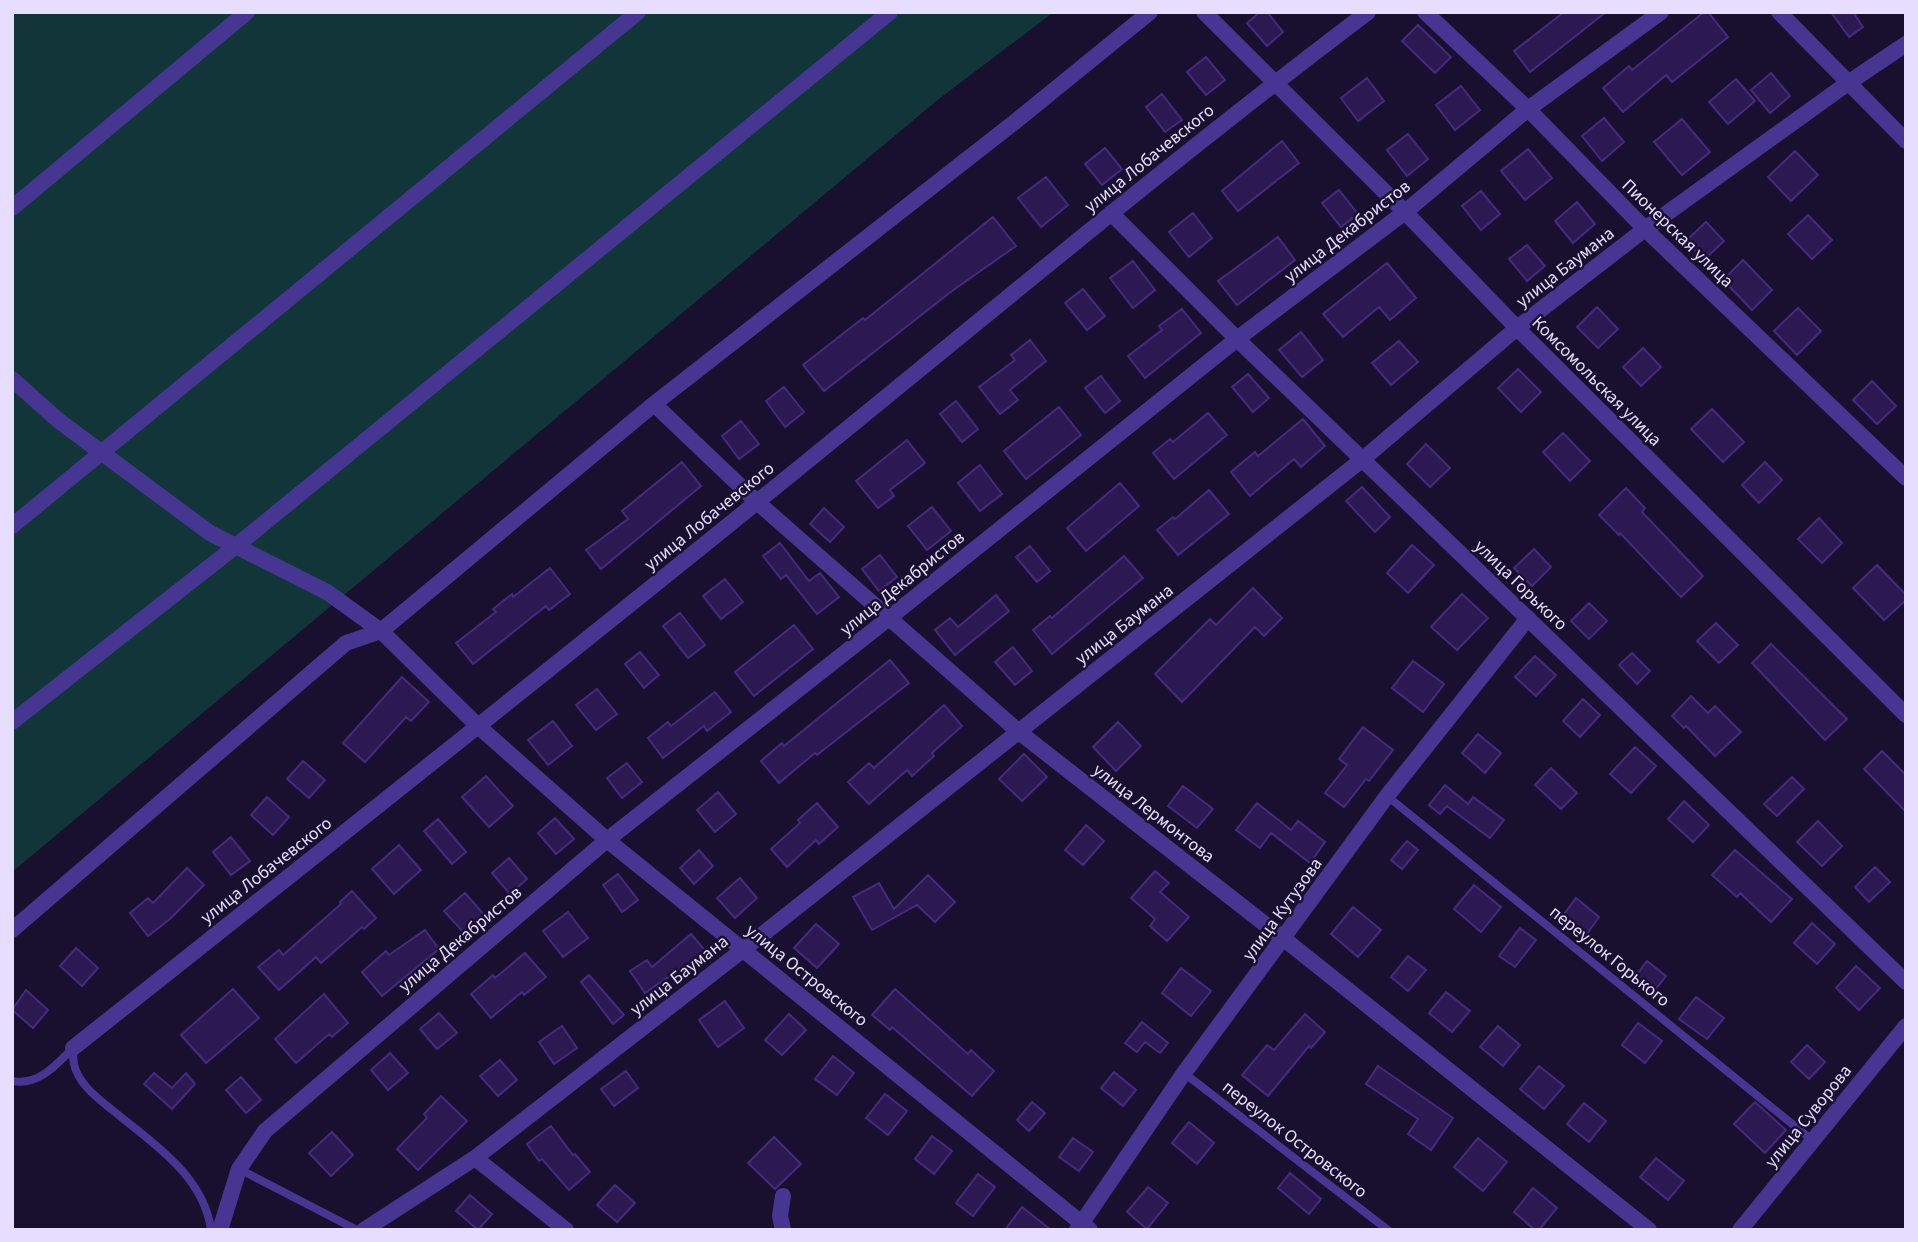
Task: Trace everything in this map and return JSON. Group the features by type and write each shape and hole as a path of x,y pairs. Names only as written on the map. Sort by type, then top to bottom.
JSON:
{"street":[{"path":"12,208 247,12"},
{"path":"12,526 638,12"},
{"path":"12,722 236,546 890,12"},
{"path":"12,930 346,643 382,631 654,404 1150,12"},
{"name":"Комсомольская улица","path":"1204,12 1906,715"},
{"name":"улица Лобачевского","path":"73,1048 757,502 1111,213 1275,82 1368,12"},
{"name":"Пионерская улица","path":"1426,12 1528,110 1645,229 1906,478"},
{"name":"улица Декабристов","path":"220,1230 239,1169 265,1130 607,840 1237,339 1405,212 1528,110 1661,12"},
{"path":"1779,12 1906,141"},
{"name":"улица Баумана","path":"364,1230 475,1158 744,949 1363,459 1517,328 1645,229 1847,83 1906,44"},
{"name":"улица Горького","path":"1111,213 1237,339 1906,982"},
{"name":"улица Островского","path":"12,379 59,421 210,533 327,592 382,631 478,726 607,840 744,949 1082,1228"},
{"name":"улица Лермонтова","path":"654,404 757,502 1019,732 1649,1230"},
{"name":"улица Кутузова","path":"1082,1228 1184,1073 1387,796 1528,618"},
{"name":"улица Суворова","path":"1740,1230 1906,1026"},
{"path":"475,1158 566,1230"},
{"path":"783,1196 780,1216 783,1230"}],"lane":[{"name":"переулок Горького","path":"1387,796 1812,1140"},
{"path":"12,1081 20,1082 46,1075 73,1048"},
{"path":"73,1048 74,1065 86,1087 167,1155 196,1186 209,1215 211,1230"},
{"name":"переулок Островского","path":"1184,1073 1388,1230"},
{"path":"239,1169 358,1230"}],"green space":[{"path":"12,12 1054,12 940,98 12,872"}],"building":[{"path":"1260,12 1267,12 1283,32 1267,46 1247,23"},
{"path":"1564,12 1606,12 1530,72 1514,51"},
{"path":"1704,12 1708,12 1728,37 1672,82 1666,75 1623,112 1603,88 1629,66 1632,70"},
{"path":"1831,12 1853,12 1863,27 1849,37"},
{"path":"1418,25 1451,57 1435,73 1402,41"},
{"path":"1206,57 1225,80 1206,95 1187,72"},
{"path":"1771,73 1790,96 1770,113 1751,90"},
{"path":"1367,78 1384,101 1358,121 1341,98"},
{"path":"1736,79 1755,101 1728,124 1709,102"},
{"path":"1461,86 1480,110 1455,130 1436,105"},
{"path":"1162,94 1182,120 1165,132 1146,107"},
{"path":"1604,118 1624,142 1602,161 1582,136"},
{"path":"1682,119 1710,152 1682,175 1654,142"},
{"path":"1408,134 1428,159 1407,176 1387,150"},
{"path":"1282,141 1299,163 1238,211 1222,191"},
{"path":"1105,148 1122,169 1102,185 1085,164"},
{"path":"1528,149 1552,178 1525,200 1501,171"},
{"path":"1795,151 1818,175 1791,201 1768,177"},
{"path":"1046,177 1068,205 1041,227 1018,198"},
{"path":"1339,190 1358,214 1341,227 1322,203"},
{"path":"1481,191 1500,214 1481,230 1462,206"},
{"path":"1577,202 1595,224 1573,243 1555,221"},
{"path":"1193,213 1212,238 1189,257 1169,232"},
{"path":"1808,215 1832,240 1812,259 1788,234"},
{"path":"993,217 1016,246 952,291 824,391 803,365 863,318 865,320"},
{"path":"1706,222 1724,241 1704,260 1686,241"},
{"path":"1278,237 1295,260 1237,305 1218,281"},
{"path":"1527,245 1545,266 1527,281 1509,259"},
{"path":"1743,260 1772,290 1752,310 1723,280"},
{"path":"1133,261 1155,290 1133,308 1110,278"},
{"path":"1387,263 1416,298 1390,320 1379,307 1343,337 1323,314"},
{"path":"1083,289 1105,316 1087,330 1065,303"},
{"path":"1597,307 1618,329 1598,348 1577,327"},
{"path":"1798,308 1821,331 1797,355 1774,331"},
{"path":"1182,309 1201,333 1145,378 1128,356 1162,330 1159,326"},
{"path":"1301,332 1323,360 1302,377 1279,350"},
{"path":"1030,340 1046,361 1010,390 1018,400 1000,414 979,387 1015,360 1011,355"},
{"path":"1399,341 1418,362 1391,385 1372,363"},
{"path":"1643,348 1661,367 1641,386 1623,367"},
{"path":"1518,369 1541,392 1521,412 1498,388"},
{"path":"1248,374 1269,398 1253,412 1232,387"},
{"path":"1101,376 1120,401 1105,413 1085,388"},
{"path":"1872,381 1896,406 1877,424 1853,400"},
{"path":"784,387 804,412 785,427 766,401"},
{"path":"956,401 978,429 962,442 940,414"},
{"path":"1059,407 1081,435 1026,479 1004,451"},
{"path":"1712,409 1744,442 1723,462 1691,429"},
{"path":"1208,413 1227,435 1174,479 1153,453 1170,439 1173,442"},
{"path":"1303,419 1325,446 1301,467 1294,459 1250,496 1231,472 1255,452 1258,456"},
{"path":"741,421 759,444 739,459 722,436"},
{"path":"1563,433 1590,461 1570,481 1543,452"},
{"path":"907,440 925,463 890,490 894,496 878,508 856,481"},
{"path":"1426,444 1450,468 1430,487 1407,464"},
{"path":"682,462 701,486 601,569 586,550 628,519 622,511"},
{"path":"1765,462 1782,480 1759,503 1742,485"},
{"path":"980,465 1002,494 980,511 958,483"},
{"path":"1120,483 1139,506 1086,551 1067,528"},
{"path":"1362,487 1390,517 1375,532 1346,501"},
{"path":"1626,488 1645,508 1642,512 1703,576 1681,597 1620,533 1619,535 1599,515"},
{"path":"1209,490 1229,514 1178,555 1157,530 1173,517 1175,519"},
{"path":"932,507 951,531 927,550 908,526"},
{"path":"824,508 844,527 830,542 810,524"},
{"path":"1819,518 1842,543 1822,563 1798,539"},
{"path":"780,543 809,581 820,573 839,597 817,614 786,575 781,579 763,556"},
{"path":"1412,545 1434,565 1408,593 1387,573"},
{"path":"1030,546 1050,571 1037,582 1016,557"},
{"path":"1534,549 1551,567 1532,586 1514,568"},
{"path":"880,555 897,577 879,591 862,569"},
{"path":"1124,556 1143,578 1052,654 1033,630 1050,616 1052,618"},
{"path":"1877,565 1906,595 1906,600 1884,620 1853,588"},
{"path":"550,568 570,594 549,610 546,606 473,664 456,643 496,612 493,609"},
{"path":"725,579 743,602 721,619 703,596"},
{"path":"1253,588 1282,618 1264,636 1255,627 1182,702 1155,674 1210,619 1216,625"},
{"path":"1462,594 1488,618 1457,650 1431,627"},
{"path":"996,595 1009,611 955,655 935,630 950,618 958,627"},
{"path":"1589,603 1607,621 1589,639 1571,621"},
{"path":"680,613 705,645 688,658 663,626"},
{"path":"1716,623 1738,645 1719,663 1697,641"},
{"path":"794,625 813,649 754,696 735,672"},
{"path":"1771,644 1847,719 1825,740 1752,663"},
{"path":"1013,647 1032,671 1015,685 995,662"},
{"path":"640,652 659,675 644,688 625,664"},
{"path":"1632,653 1650,671 1637,684 1619,665"},
{"path":"1535,656 1556,675 1536,696 1515,677"},
{"path":"890,660 909,683 779,783 761,761 782,743 784,746"},
{"path":"1413,661 1444,684 1423,712 1392,688"},
{"path":"402,677 429,702 411,721 406,717 365,762 343,743"},
{"path":"597,689 617,714 596,730 576,705"},
{"path":"715,692 731,712 707,731 704,726 663,758 648,738 668,722 671,726"},
{"path":"1691,696 1708,713 1715,706 1741,732 1715,756 1686,726 1684,728 1672,716"},
{"path":"1583,699 1600,715 1580,737 1563,721"},
{"path":"944,705 962,726 932,753 934,756 912,776 907,770 869,804 848,782 869,763 874,768"},
{"path":"553,721 572,746 548,765 528,740"},
{"path":"1118,722 1141,746 1116,771 1093,747"},
{"path":"1363,727 1393,750 1344,807 1325,793 1347,765 1339,759"},
{"path":"1478,734 1501,753 1485,773 1462,753"},
{"path":"1635,747 1656,766 1631,793 1610,774"},
{"path":"1882,751 1906,775 1906,812 1864,769"},
{"path":"1024,754 1047,777 1022,801 999,779"},
{"path":"303,761 325,780 309,798 287,779"},
{"path":"627,763 642,782 622,798 607,778"},
{"path":"1551,768 1577,793 1561,809 1535,785"},
{"path":"486,776 513,806 489,827 462,797"},
{"path":"1792,777 1804,789 1777,816 1764,804"},
{"path":"1445,785 1468,804 1473,797 1504,820 1490,838 1447,806 1440,814 1429,805"},
{"path":"1183,786 1213,809 1197,828 1168,806"},
{"path":"718,792 736,814 715,832 697,810"},
{"path":"267,797 289,817 273,835 251,815"},
{"path":"1684,801 1709,825 1693,842 1668,819"},
{"path":"817,803 838,827 819,844 816,840 787,867 771,849 800,823 798,820"},
{"path":"1257,803 1291,830 1298,821 1325,842 1310,863 1271,833 1260,848 1236,830"},
{"path":"555,818 574,839 556,854 538,833"},
{"path":"438,819 466,852 452,864 424,831"},
{"path":"1818,821 1842,846 1822,866 1797,842"},
{"path":"1086,825 1104,841 1083,865 1065,850"},
{"path":"231,837 250,861 231,875 213,852"},
{"path":"1407,841 1418,850 1402,869 1391,860"},
{"path":"399,845 421,870 394,894 372,869"},
{"path":"699,850 713,866 694,884 680,868"},
{"path":"1735,850 1792,899 1771,922 1740,893 1737,897 1712,875"},
{"path":"509,858 527,879 510,894 492,873"},
{"path":"1875,867 1890,882 1869,902 1855,887"},
{"path":"187,868 204,885 170,919 148,936 130,913 148,898 153,903"},
{"path":"1155,871 1169,883 1160,892 1189,917 1167,941 1150,926 1155,919 1131,898"},
{"path":"618,874 638,900 622,912 603,885"},
{"path":"928,875 955,902 935,922 917,905 872,930 853,897 879,883 894,909"},
{"path":"740,878 757,898 735,918 717,898"},
{"path":"1474,885 1501,907 1481,932 1454,909"},
{"path":"352,891 376,918 321,963 316,957 279,990 258,967 279,950 283,955"},
{"path":"465,893 486,917 466,935 444,911"},
{"path":"1576,898 1599,917 1586,935 1562,917"},
{"path":"1353,907 1381,930 1358,957 1331,934"},
{"path":"568,912 588,938 563,957 543,931"},
{"path":"1812,923 1835,944 1817,964 1794,943"},
{"path":"816,924 839,944 817,968 794,948"},
{"path":"1520,928 1536,940 1515,967 1499,956"},
{"path":"425,930 439,949 382,996 362,972 386,951 389,955"},
{"path":"691,934 708,954 686,974 681,968 645,993 630,971 647,960 652,967"},
{"path":"76,948 98,968 82,986 60,966"},
{"path":"525,953 546,977 524,995 522,992 491,1018 471,994"},
{"path":"1408,956 1426,970 1408,991 1391,977"},
{"path":"1647,961 1666,976 1652,994 1633,980"},
{"path":"1856,966 1880,988 1859,1010 1836,988"},
{"path":"1181,968 1211,991 1191,1016 1162,993"},
{"path":"589,975 624,1015 613,1024 581,982"},
{"path":"233,989 259,1018 206,1063 181,1035"},
{"path":"895,989 968,1054 971,1050 994,1071 972,1096 892,1027 890,1030 872,1015"},
{"path":"26,990 48,1010 33,1028 12,1010"},
{"path":"1446,992 1470,1011 1452,1032 1429,1013"},
{"path":"324,994 348,1023 332,1037 329,1034 296,1063 275,1039"},
{"path":"1696,997 1724,1018 1707,1039 1679,1019"},
{"path":"725,1001 744,1028 718,1047 699,1020"},
{"path":"439,1013 457,1033 437,1049 420,1029"},
{"path":"789,1014 806,1030 782,1055 765,1040"},
{"path":"1305,1014 1325,1032 1311,1048 1309,1046 1268,1096 1242,1075 1267,1045 1274,1050"},
{"path":"1142,1022 1168,1043 1160,1053 1145,1042 1137,1052 1125,1043"},
{"path":"1638,1023 1662,1041 1645,1063 1622,1045"},
{"path":"562,1026 577,1048 554,1064 539,1042"},
{"path":"1498,1026 1520,1045 1503,1066 1480,1047"},
{"path":"1807,1045 1825,1062 1809,1079 1791,1062"},
{"path":"390,1053 408,1073 388,1090 371,1070"},
{"path":"833,1056 854,1073 837,1095 815,1079"},
{"path":"500,1060 517,1080 498,1096 480,1076"},
{"path":"1378,1066 1453,1118 1431,1150 1408,1134 1418,1119 1366,1084"},
{"path":"1539,1066 1564,1086 1544,1109 1520,1089"},
{"path":"626,1071 638,1088 614,1106 601,1089"},
{"path":"1114,1072 1136,1090 1123,1106 1101,1088"},
{"path":"154,1073 172,1088 186,1073 195,1084 172,1109 144,1084"},
{"path":"241,1077 261,1100 246,1113 226,1090"},
{"path":"885,1094 907,1111 888,1135 866,1118"},
{"path":"441,1096 467,1121 418,1170 397,1149 427,1118 424,1114"},
{"path":"1032,1102 1045,1113 1029,1131 1017,1120"},
{"path":"1755,1102 1786,1130 1765,1153 1734,1124"},
{"path":"1584,1103 1606,1121 1589,1142 1567,1124"},
{"path":"1189,1122 1214,1143 1197,1164 1172,1143"},
{"path":"551,1126 590,1172 569,1190 542,1159 539,1161 527,1144"},
{"path":"332,1132 353,1155 331,1176 309,1153"},
{"path":"932,1136 952,1151 934,1174 915,1159"},
{"path":"774,1137 801,1164 775,1189 748,1163"},
{"path":"1073,1138 1093,1152 1079,1171 1059,1157"},
{"path":"1478,1138 1507,1162 1483,1191 1454,1167"},
{"path":"1656,1158 1684,1181 1668,1200 1640,1177"},
{"path":"1290,1173 1321,1199 1309,1214 1278,1188"},
{"path":"978,1174 995,1187 973,1216 956,1203"},
{"path":"615,1185 635,1203 617,1222 597,1205"},
{"path":"1148,1187 1168,1203 1147,1229 1127,1212"},
{"path":"1533,1188 1557,1208 1539,1230 1535,1230 1514,1212"},
{"path":"470,1195 492,1214 478,1230 456,1211"},
{"path":"1022,1207 1051,1230 1005,1230"}]}
